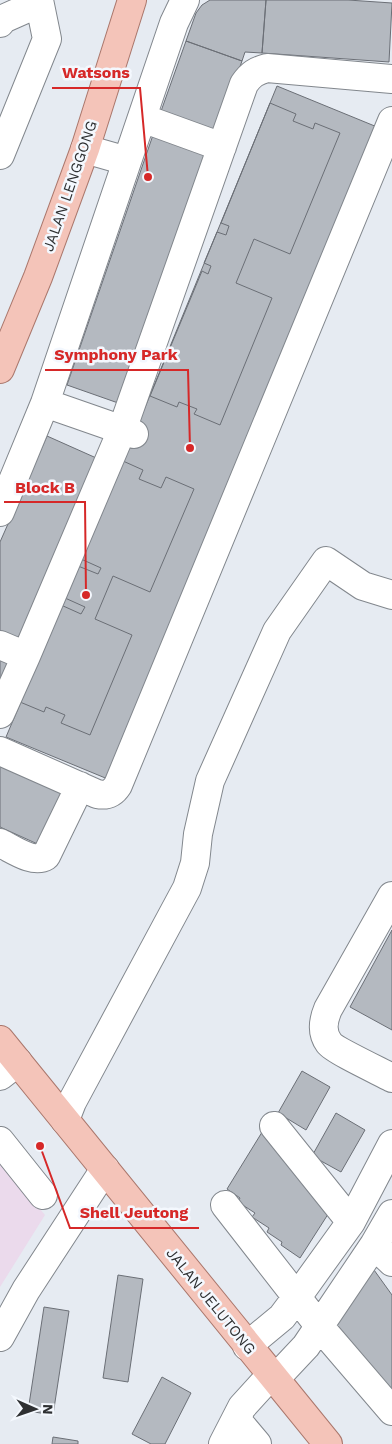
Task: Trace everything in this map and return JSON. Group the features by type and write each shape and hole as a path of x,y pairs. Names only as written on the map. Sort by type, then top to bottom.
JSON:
{"main road":[{"name":"JALAN LENGGONG","path":"0,368 38,277 85,148 132,0"},
{"name":"JALAN JELUTONG","path":"0,1040 9,1069 65,1120 328,1444"}],"street":[{"path":"0,512 45,403 174,23 185,0"},
{"path":"0,23 2,19 39,2 47,39 0,155"},
{"path":"0,714 128,432 244,84 251,74 257,70 276,68 392,79"},
{"path":"142,118 222,147"},
{"path":"0,751 88,783 104,795 115,790 392,122"},
{"path":"85,148 127,161"},
{"path":"45,403 128,432"},
{"path":"65,1120 72,1102 187,888 195,863 198,834 210,781 277,631 326,561 364,586 392,595"},
{"path":"0,645 26,656"},
{"path":"0,843 33,858 42,859 46,856 88,783"},
{"path":"392,896 328,1009 323,1022 324,1034 330,1045 392,1078"},
{"path":"274,1126 351,1222"},
{"path":"0,1141 43,1194"},
{"path":"247,1346 282,1317 351,1222 392,1144"},
{"path":"0,1337 26,1290 105,1169"},
{"path":"225,1205 320,1327 392,1411"},
{"path":"223,1444 248,1400 306,1346 383,1254 392,1214"},
{"path":"236,1419 257,1444"}],"shaded area":[{"path":"0,1162 45,1215 0,1287"}],"building":[{"path":"210,0 266,0 262,53 245,52 242,61 186,41 196,13 202,5"},
{"path":"266,0 348,0 392,3 389,62 262,53"},
{"path":"186,41 242,61 216,134 160,114"},
{"path":"277,86 382,129 115,782 6,737 123,461"},
{"path":"270,103 296,114 293,121 313,129 315,123 340,133 290,254 254,239 236,283 272,298 220,425 194,414 197,409 179,402 177,407 150,396 202,271 208,274 211,266 204,263 217,232 226,235 229,226 221,223"},
{"path":"153,135 208,155 121,404 67,385"},
{"path":"47,436 103,461 20,647 0,638 0,542"},
{"path":"123,461 143,470 139,479 161,488 166,477 194,489 150,592 113,576 95,619 132,635 90,735 61,723 65,715 46,707 44,712 20,702 61,605 81,614 85,607 65,598 78,566 98,574 101,568 81,559"},
{"path":"0,656 11,661 0,684"},
{"path":"0,762 67,793 42,846 0,827"},
{"path":"392,930 392,1030 350,1007"},
{"path":"302,1071 330,1087 306,1130 278,1113"},
{"path":"336,1113 365,1130 341,1172 312,1156"},
{"path":"264,1129 332,1208 300,1258 281,1245 282,1242 267,1232 269,1228 252,1217 255,1213 238,1202 240,1198 227,1189"},
{"path":"369,1263 392,1295 392,1391 333,1326"},
{"path":"118,1275 143,1279 128,1382 103,1378"},
{"path":"44,1307 69,1311 53,1415 28,1411"},
{"path":"162,1377 191,1393 165,1444 151,1444 132,1434"},
{"path":"53,1437 78,1441 78,1444 52,1444"}],"place":[{"name":"Watsons","path":"148,177"},
{"name":"Symphony Park","path":"190,448"},
{"name":"Block B","path":"86,595"},
{"name":"Shell Jeutong","path":"40,1146"}]}
